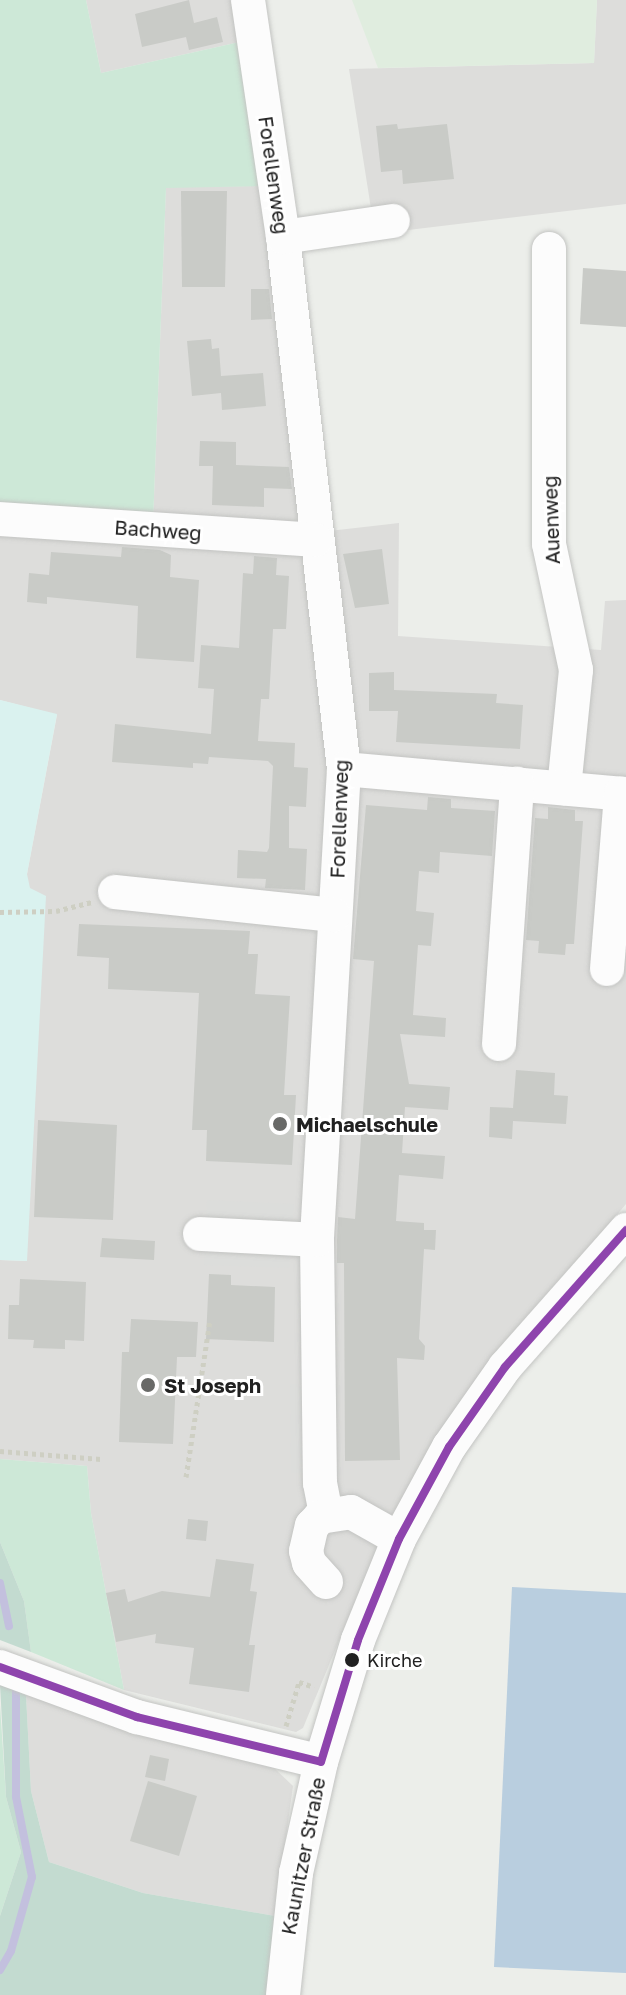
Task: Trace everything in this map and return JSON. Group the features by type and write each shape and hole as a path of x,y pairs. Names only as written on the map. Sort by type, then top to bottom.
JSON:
{"street":[{"name":"Forellenweg","path":"248,0 283,237 315,540 344,769 317,1240 320,1483 326,1514"},
{"path":"283,237 393,221"},
{"name":"Auenweg","path":"549,249 549,544 576,670 564,788"},
{"name":"Bachweg","path":"0,519 315,540"},
{"path":"344,769 624,794 607,969"},
{"path":"499,1044 517,784"},
{"path":"115,892 334,915"},
{"name":"Kaunitzer Straße","path":"283,1995 296,1873 321,1762 358,1640 399,1539 449,1447 505,1367 626,1230"},
{"path":"200,1234 317,1240"},
{"path":"326,1582 309,1563 306,1551 312,1526 326,1514 351,1512 399,1539"},
{"path":"0,1667 137,1717 321,1762"}],"path":[{"path":"0,912 56,911 115,892"},
{"path":"186,1477 210,1321"},
{"path":"0,1451 101,1459"},
{"path":"278,1751 299,1682"}],"shaded area":[{"path":"86,0 243,0 244,41 101,73"},
{"path":"597,0 626,0 626,204 375,234 349,69 594,63"},
{"path":"265,186 303,534 399,523 398,636 601,650 605,601 626,600 626,1204 494,1360 378,1546 303,1728 296,1732 124,1690 91,1513 87,1466 0,1459 0,1260 26,1261 27,874 57,715 0,700 0,528 153,523 166,187"},
{"path":"0,700 57,714 27,874 30,888 46,896 27,1261 0,1260"},
{"path":"207,1200 294,1204 289,1268 204,1265"},
{"path":"290,1384 312,1384 311,1474 291,1473"},
{"path":"512,1587 626,1593 626,1973 494,1967"},
{"path":"26,1695 269,1763 293,1786 275,1916 143,1893 49,1862 31,1791"}],"green space":[{"path":"0,0 86,0 101,73 244,41 265,186 166,188 153,523 0,511"},
{"path":"352,0 597,0 594,63 378,68"},
{"path":"0,1459 87,1466 91,1513 124,1690 31,1652 24,1601 0,1542"},
{"path":"0,1542 24,1601 31,1652 0,1640"},
{"path":"0,1684 26,1695 31,1791 49,1862 143,1893 275,1916 270,1995 0,1995 0,1916 21,1852 6,1797"},
{"path":"0,1705 6,1797 21,1852 0,1916"}],"building":[{"path":"189,0 194,23 217,17 223,42 189,50 186,37 142,47 135,14"},
{"path":"397,124 398,129 447,124 454,179 403,184 402,170 381,172 376,126"},
{"path":"181,191 227,191 225,287 182,287"},
{"path":"583,268 626,271 626,327 580,324"},
{"path":"251,289 269,289 272,319 251,320"},
{"path":"211,339 212,349 219,348 221,376 263,373 266,406 222,410 221,393 192,396 187,341"},
{"path":"200,441 236,442 236,465 289,467 292,489 264,488 264,507 212,505 213,466 199,466"},
{"path":"122,547 160,550 171,555 170,577 199,580 194,662 136,658 138,606 47,597 47,604 27,602 29,573 49,575 51,552 121,557"},
{"path":"382,549 389,604 355,608 343,554"},
{"path":"254,556 277,558 276,575 289,576 286,629 273,629 269,699 261,699 258,741 295,743 294,767 308,768 306,807 289,806 289,848 307,849 305,890 265,888 266,879 237,878 238,850 267,852 269,848 273,766 268,761 209,757 208,764 193,763 193,768 112,762 115,724 211,734 214,689 198,688 201,645 239,648 243,573 253,574"},
{"path":"394,672 394,690 497,694 496,703 523,705 520,749 396,742 398,711 369,711 369,673"},
{"path":"428,797 451,799 451,808 495,811 492,856 440,852 439,873 419,871 416,911 434,913 431,946 418,945 413,1015 446,1018 445,1037 400,1034 409,1084 450,1087 448,1110 405,1107 402,1153 445,1156 443,1179 399,1175 396,1221 424,1223 424,1230 436,1230 435,1250 424,1249 419,1339 425,1346 424,1360 397,1358 400,1460 345,1461 344,1263 337,1263 337,1240 338,1217 355,1219 374,961 353,959 366,805 427,810"},
{"path":"548,807 575,810 575,821 583,821 574,944 566,944 565,955 538,953 539,941 526,940 535,818 548,819"},
{"path":"79,924 250,931 248,954 258,954 255,994 290,996 284,1095 296,1095 292,1165 206,1161 207,1130 192,1130 199,993 108,989 109,958 77,956"},
{"path":"516,1070 555,1073 554,1095 568,1096 566,1124 513,1121 512,1139 489,1137 490,1107 513,1108"},
{"path":"38,1120 117,1125 113,1220 34,1217"},
{"path":"102,1238 155,1241 154,1260 100,1257"},
{"path":"209,1274 231,1275 231,1285 275,1287 274,1342 206,1339"},
{"path":"20,1279 86,1282 84,1341 65,1340 65,1349 33,1348 34,1340 8,1339 9,1305 19,1305"},
{"name":"St Joseph","path":"131,1319 198,1322 196,1357 177,1357 173,1444 119,1442 122,1352 129,1352"},
{"path":"188,1519 208,1521 206,1541 186,1539"},
{"path":"216,1559 254,1564 250,1591 257,1592 249,1645 255,1645 249,1692 189,1684 194,1648 155,1643 156,1634 116,1642 106,1593 125,1589 128,1602 162,1591 210,1597"},
{"path":"150,1755 169,1759 165,1781 145,1777"},
{"path":"148,1781 197,1796 179,1856 130,1841"}],"waterway":[{"path":"0,1583 9,1626"},
{"path":"0,1970 11,1951 32,1877 16,1797 16,1692"}],"transit line":[{"path":"321,1762 358,1640 399,1539 449,1447 505,1367 626,1230"},
{"path":"0,1667 137,1717 321,1762"}],"place":[{"name":"Michaelschule","path":"280,1124"},
{"name":"St Joseph","path":"148,1385"},
{"name":"Kirche","path":"352,1660"}]}
